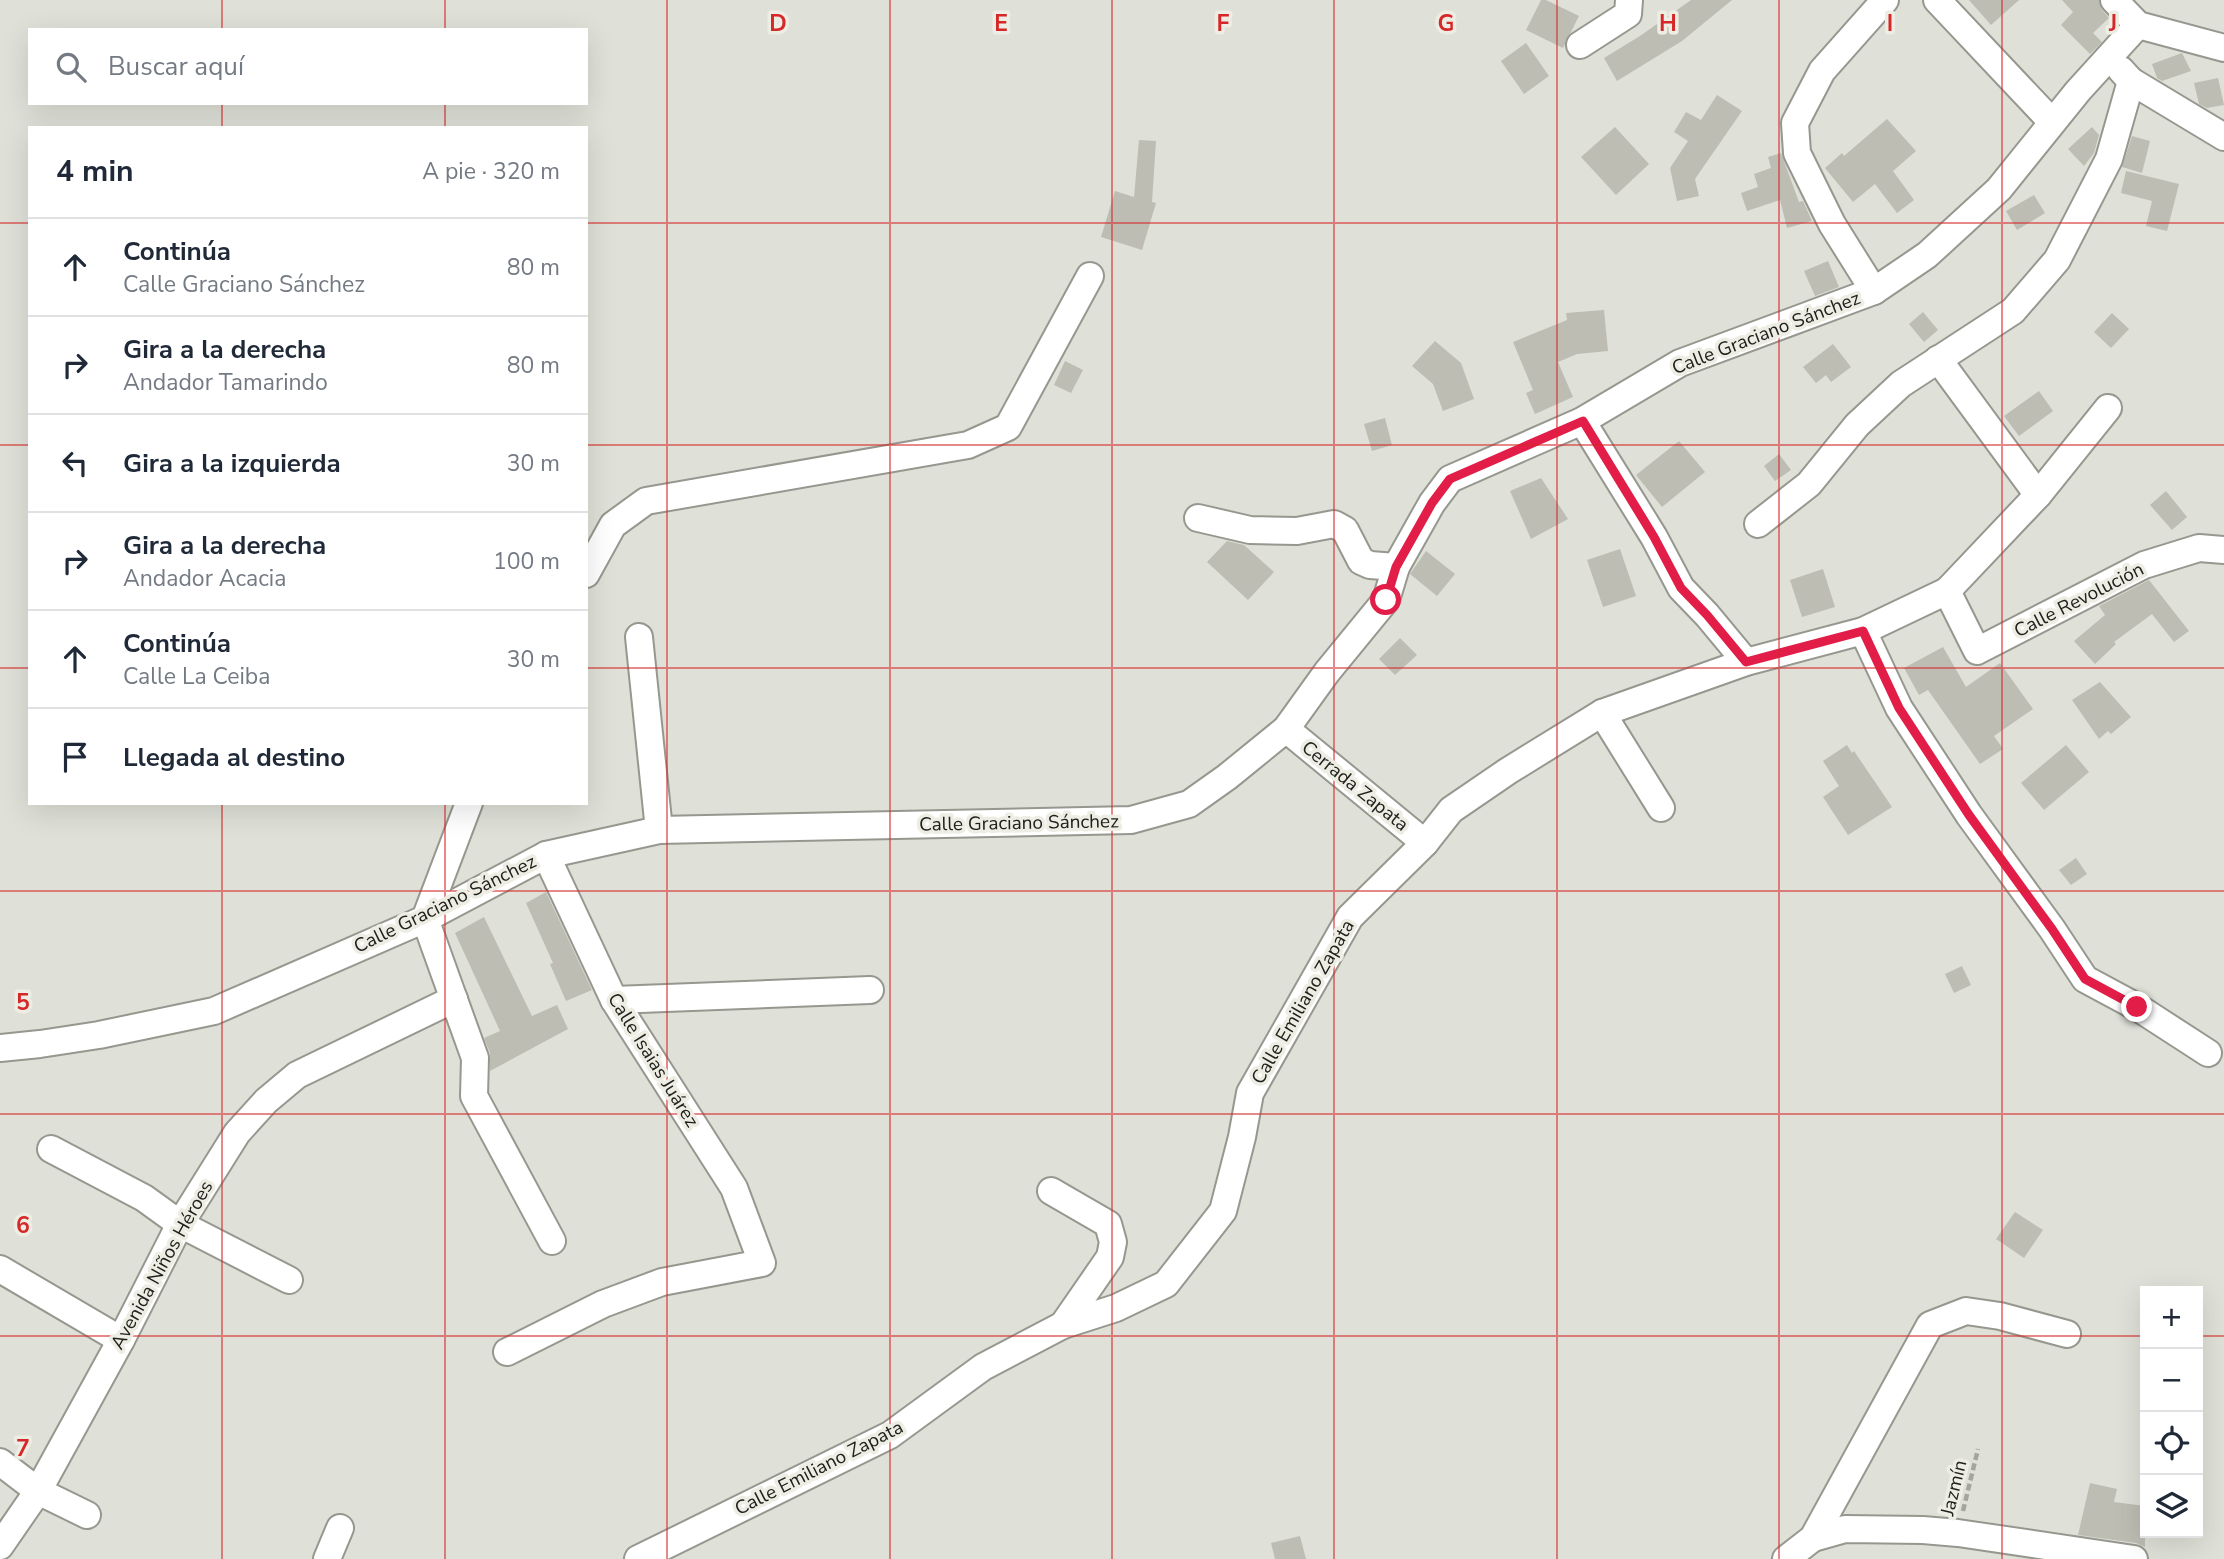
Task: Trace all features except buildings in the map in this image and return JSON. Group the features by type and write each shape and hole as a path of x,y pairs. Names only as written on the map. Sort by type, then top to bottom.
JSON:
{"street":[{"path":"1580,45 1628,14 1629,0"},
{"path":"1874,291 1832,224 1797,153 1795,123 1822,71 1885,0"},
{"path":"1937,0 2052,122"},
{"path":"2114,0 2138,24 2224,48"},
{"name":"Calle Graciano Sánchez","path":"0,1048 99,1035 214,1011 425,919 546,855 659,830 1131,820 1189,804 1227,778 1286,729 1327,672 1386,600 1396,567 1432,503 1450,479 1583,421 1680,363 1874,291 1927,256 1999,189 2052,122 2138,24"},
{"path":"2110,57 2131,81 2224,137"},
{"path":"1758,524 1809,484 1857,425 1901,384 2013,311 2057,260 2109,159 2131,81"},
{"path":"588,570 613,526 646,501 968,445 1008,427 1090,276"},
{"path":"1938,359 2038,495"},
{"path":"1947,591 2038,495 2108,408"},
{"path":"1583,421 1654,537 1681,588 1746,662"},
{"path":"1198,518 1250,530 1297,531 1334,524 1345,530 1360,561 1370,565 1396,567"},
{"name":"Calle Revolución","path":"1947,591 1977,651 2144,565 2199,548 2224,550"},
{"name":"Calle Emiliano Zapata","path":"638,1559 890,1435 983,1367 1063,1325 1116,1308 1166,1284 1223,1211 1250,1093 1350,917 1425,843 1451,810 1602,713 1746,662 1863,631 1947,591"},
{"path":"1863,631 1899,708 1969,815 2085,979 2137,1007 2208,1053"},
{"path":"639,637 659,830"},
{"path":"1602,713 1661,808"},
{"name":"Cerrada Zapata","path":"1286,729 1425,843"},
{"path":"468,805 425,919 475,1058 474,1096 552,1241"},
{"name":"Calle Isaias Juárez","path":"507,1352 603,1304 662,1282 762,1263 734,1188 614,1000 546,855"},
{"path":"614,1000 870,990"},
{"name":"Avenida Niños Héroes","path":"0,1546 38,1490 121,1340 180,1224 237,1133 266,1101 298,1075 454,999"},
{"path":"51,1149 144,1198 180,1224 289,1280"},
{"path":"1051,1191 1108,1224 1113,1242 1110,1257 1063,1325"},
{"path":"0,1269 121,1340"},
{"path":"1813,1538 1930,1325 1966,1311 2000,1316 2067,1334"},
{"path":"0,1462 38,1490 87,1515"},
{"path":"327,1559 340,1528"},
{"path":"1786,1559 1813,1538 1845,1529 1958,1533 2134,1559"}],"path":[{"name":"Jazmín","path":"1958,1533 1978,1449"}],"route":[{"path":"1386,600 1396,567 1432,503 1450,479 1583,421 1654,537 1681,588 1746,662 1863,631 1899,708 1969,815 2085,979 2137,1007"}]}
